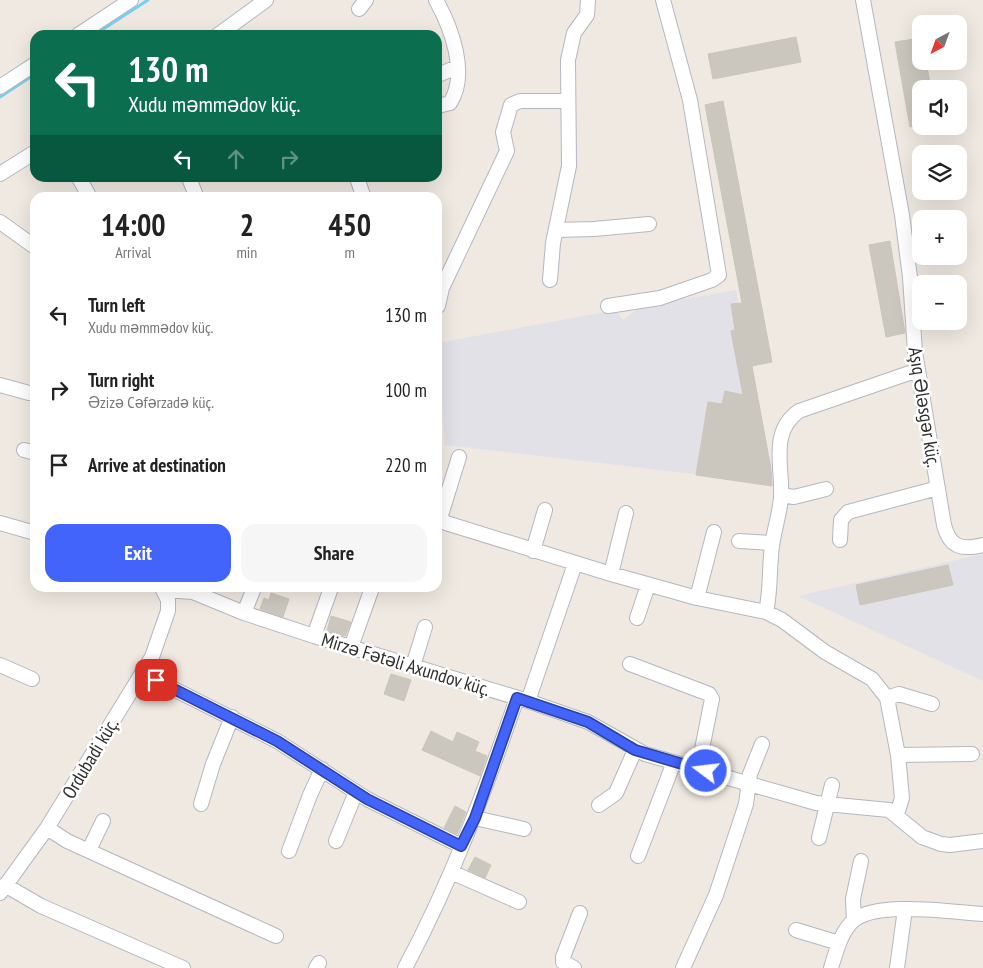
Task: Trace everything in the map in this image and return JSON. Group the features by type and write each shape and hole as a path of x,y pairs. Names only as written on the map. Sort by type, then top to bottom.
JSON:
{"street":[{"path":"86,30 131,0"},
{"path":"234,30 266,0"},
{"path":"436,0 448,23 457,67 453,98 450,104 442,105"},
{"path":"550,280 556,230 569,166 568,60 574,34 587,15 588,0"},
{"path":"608,306 660,298 712,280 719,275 690,100 663,0"},
{"name":"Aşıq Ələsgər küç.","path":"863,0 902,215 918,370 944,524 950,539 961,547 968,548 983,545"},
{"path":"0,87 30,67"},
{"path":"442,73 457,67"},
{"path":"442,288 507,151 502,132 511,105 520,101 567,102"},
{"path":"0,174 30,155"},
{"path":"0,222 30,243"},
{"path":"556,230 649,224"},
{"path":"766,612 769,598 772,543 781,495 778,451 787,423 799,411 918,370"},
{"path":"0,385 29,393"},
{"path":"442,504 459,457"},
{"path":"840,540 841,520 848,512 938,488"},
{"path":"781,495 794,497 826,489"},
{"path":"533,551 545,510"},
{"path":"611,574 626,513"},
{"path":"442,520 446,523 575,564 697,598 766,612 782,620 825,652 872,679 887,698 898,755 902,798 897,814 910,828 922,837 941,844 950,845 983,840"},
{"path":"0,523 30,532"},
{"path":"697,598 714,532"},
{"path":"739,541 772,543"},
{"path":"405,968 475,818 575,564"},
{"path":"637,618 648,585"},
{"name":"Ordubadi küç.","path":"3,889 48,828 142,673 158,643 165,624 168,600 164,592"},
{"name":"Mirzə Fətəli Axundov küç.","path":"193,592 244,613 351,648 523,699 593,724 635,750 828,805 878,808 897,814"},
{"path":"244,613 252,592"},
{"path":"314,636 330,592"},
{"path":"351,648 371,592"},
{"path":"412,666 426,626"},
{"path":"630,664 709,694 712,699 702,750 706,771"},
{"path":"0,665 32,679"},
{"path":"142,673 232,717 322,769 356,792 461,846"},
{"path":"887,698 899,694 932,704"},
{"path":"202,804 213,764 232,717"},
{"path":"683,968 716,895 746,804 750,774 762,744"},
{"path":"599,805 616,793 635,750"},
{"path":"898,755 972,754"},
{"path":"638,856 674,762"},
{"path":"289,851 322,769"},
{"path":"819,838 832,785"},
{"path":"336,841 356,792"},
{"path":"475,818 524,829"},
{"path":"89,850 103,821"},
{"path":"48,828 89,850 276,936"},
{"path":"854,920 854,899 860,862"},
{"path":"451,872 519,902"},
{"path":"3,889 183,968"},
{"path":"897,968 906,909"},
{"path":"832,968 839,943 854,920 873,911 906,909 983,914"},
{"path":"574,968 563,962 563,957 580,912"},
{"path":"796,930 839,943"}],"shaded area":[{"path":"736,290 770,483 445,445 442,401 442,342 615,310 623,320 640,307"},
{"path":"983,554 983,681 798,596"}],"building":[{"path":"796,37 801,62 713,79 708,54"},
{"path":"912,39 912,70 928,70 929,80 912,80 912,127 910,127 895,42"},
{"path":"723,101 772,362 752,366 771,469 772,486 696,475 708,402 722,404 725,391 743,395 731,331 735,330 731,304 742,303 705,105"},
{"path":"890,241 905,333 886,337 869,245"},
{"path":"948,565 953,585 860,605 856,585"},
{"path":"271,593 289,599 283,617 260,609 264,598 269,600"},
{"path":"331,616 351,622 345,636 327,631"},
{"path":"391,674 411,680 404,701 384,694"},
{"path":"431,731 453,742 457,732 479,742 475,751 487,756 480,776 422,750"},
{"path":"455,806 466,812 457,834 444,828"},
{"path":"475,857 491,865 485,878 468,870"}],"waterway":[{"path":"102,30 148,0"},
{"path":"0,97 30,77"}],"route":[{"path":"156,680 277,741 367,799 461,846 483,798 517,698 588,722 606,730 630,747 645,754 706,771"}]}
